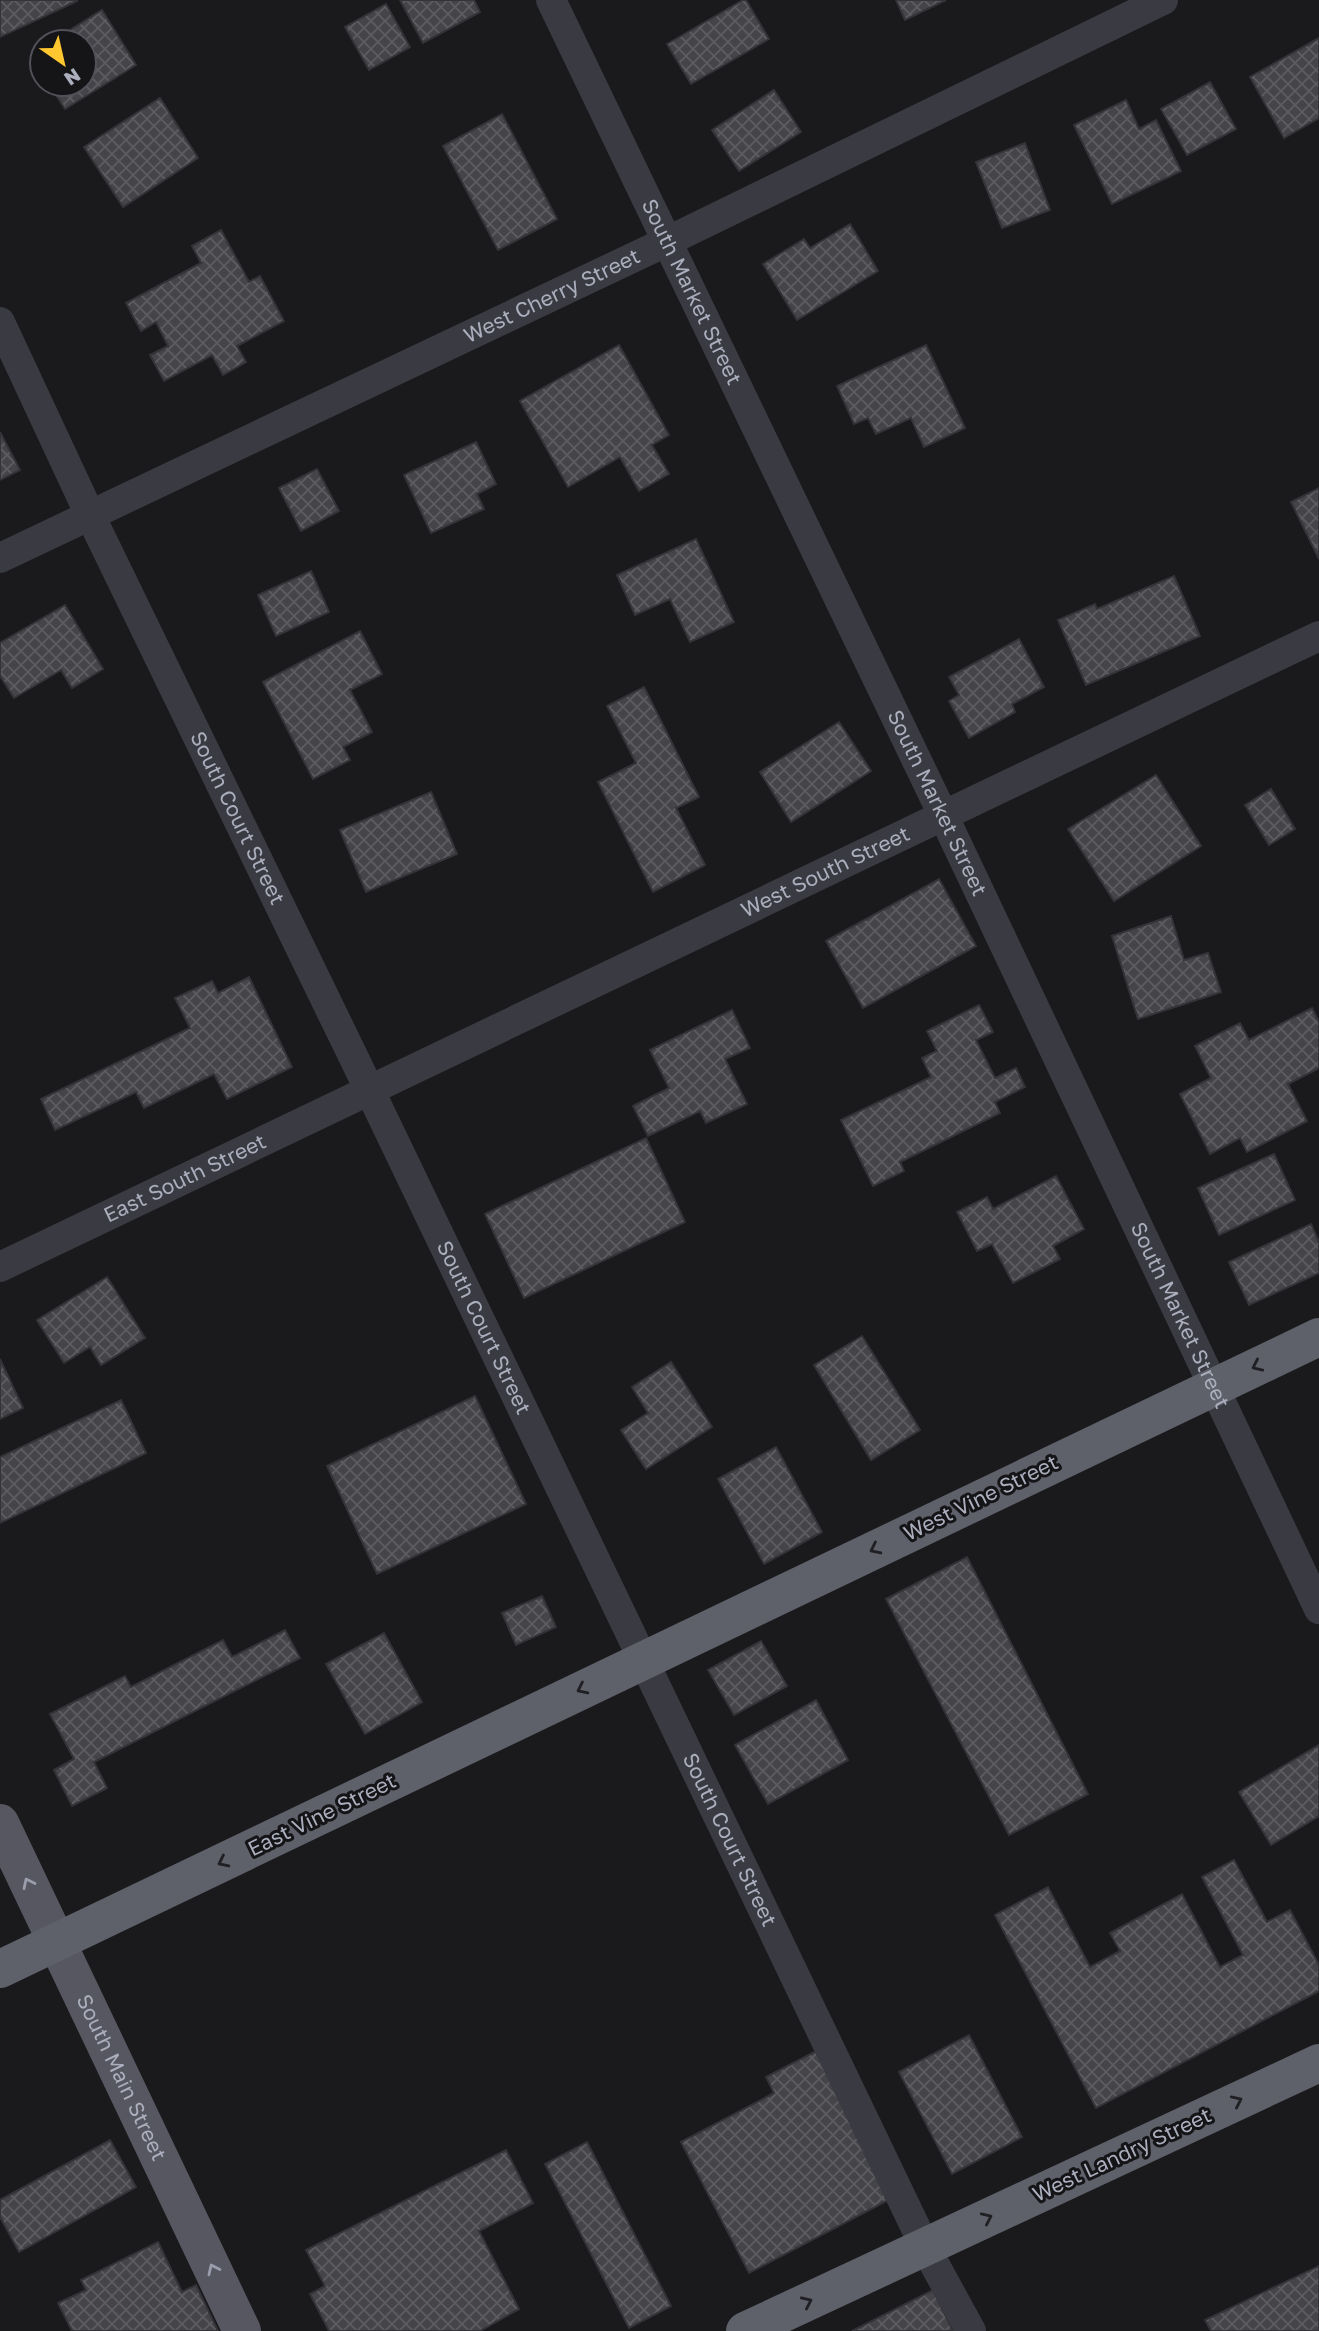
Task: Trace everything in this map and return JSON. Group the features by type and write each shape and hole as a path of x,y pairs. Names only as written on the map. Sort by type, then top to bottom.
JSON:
{"highway":[{"name":"West Vine Street","path":"644,1660 1319,1337"},
{"name":"East Vine Street","path":"0,1969 644,1660"},
{"name":"West Landry Street","path":"745,2331 1319,2063"}],"main road":[{"name":"South Main Street","path":"0,1823 242,2331"}],"street":[{"name":"South Market Street","path":"551,0 944,817 1319,1609"},
{"name":"West Cherry Street","path":"0,558 668,241 1163,0"},
{"name":"South Court Street","path":"0,322 90,515 925,2246 971,2331"},
{"name":"West South Street","path":"369,1090 1319,636"},
{"name":"East South Street","path":"0,1267 369,1090"}],"building":[{"path":"0,0 77,0 77,1 0,37"},
{"path":"400,0 474,0 480,12 423,43"},
{"path":"746,0 769,39 691,84 667,44"},
{"path":"896,0 946,0 905,20"},
{"path":"386,4 410,47 369,70 345,27"},
{"path":"102,10 136,65 98,89 98,28 73,28"},
{"path":"1319,38 1319,118 1284,138 1250,77"},
{"path":"1210,82 1236,129 1187,155 1161,109"},
{"path":"774,90 801,132 739,171 712,130"},
{"path":"58,98 83,98 65,109"},
{"path":"160,98 198,158 123,207 84,147"},
{"path":"1126,100 1139,129 1156,120 1181,171 1112,204 1074,125"},
{"path":"502,114 557,219 498,250 443,146"},
{"path":"1025,143 1050,210 1002,228 976,162"},
{"path":"850,224 878,271 797,320 763,264 804,239 810,248"},
{"path":"221,230 249,282 260,276 284,321 237,346 246,362 223,375 212,355 164,381 150,355 168,346 156,322 141,331 126,303 201,263 192,246"},
{"path":"619,345 669,435 652,445 669,474 639,491 620,457 568,487 520,401"},
{"path":"926,345 965,428 924,447 911,418 876,434 868,418 854,424 837,386"},
{"path":"0,432 20,470 0,480"},
{"path":"476,442 496,484 477,494 484,509 431,533 404,475"},
{"path":"317,469 339,511 301,531 279,488"},
{"path":"1319,488 1319,559 1291,502"},
{"path":"696,539 734,622 690,642 670,599 635,615 617,575"},
{"path":"311,571 329,612 276,636 258,595"},
{"path":"1174,576 1200,636 1086,685 1058,620 1095,604 1097,609"},
{"path":"65,605 103,669 72,688 61,670 14,698 0,676 0,643"},
{"path":"360,631 382,674 350,690 372,732 343,747 350,760 313,779 263,682"},
{"path":"1019,639 1044,687 1012,704 1015,712 969,738 949,701 959,695 949,677"},
{"path":"644,687 699,797 676,808 705,865 653,892 598,782 636,763 607,706"},
{"path":"839,722 871,771 791,822 760,772"},
{"path":"1156,775 1201,846 1114,901 1068,829"},
{"path":"1271,789 1295,829 1269,845 1245,805"},
{"path":"431,792 457,854 366,892 340,830"},
{"path":"939,879 976,946 863,1008 826,941"},
{"path":"1171,916 1184,960 1208,953 1221,992 1138,1019 1112,936"},
{"path":"249,977 292,1067 227,1099 214,1074 144,1108 136,1092 55,1130 41,1099 190,1028 175,998 212,981 218,993"},
{"path":"979,1005 993,1032 976,1040 995,1078 1016,1068 1025,1087 995,1102 1000,1113 900,1162 904,1171 873,1186 841,1120 931,1077 922,1058 937,1051 927,1031"},
{"path":"1312,1008 1319,1022 1319,1068 1288,1084 1307,1121 1247,1152 1240,1138 1210,1154 1180,1094 1211,1078 1195,1046 1240,1023 1249,1040"},
{"path":"732,1010 750,1048 725,1059 747,1104 706,1123 700,1111 648,1136 633,1106 669,1088 650,1050"},
{"path":"646,1138 685,1222 524,1298 485,1214"},
{"path":"1274,1154 1295,1200 1219,1235 1198,1188"},
{"path":"1056,1176 1084,1229 1053,1246 1060,1259 1013,1283 992,1244 977,1251 957,1212 987,1197 993,1209"},
{"path":"1311,1224 1319,1242 1319,1273 1249,1305 1229,1262"},
{"path":"107,1277 145,1338 101,1365 90,1347 64,1363 37,1320"},
{"path":"862,1336 920,1430 871,1460 814,1365"},
{"path":"0,1359 23,1408 0,1419"},
{"path":"671,1362 712,1427 646,1469 621,1430 648,1413 632,1387"},
{"path":"475,1396 526,1504 377,1574 327,1466"},
{"path":"121,1400 146,1453 0,1523 0,1457"},
{"path":"776,1447 822,1532 764,1564 718,1479"},
{"path":"967,1557 1088,1794 1009,1835 886,1599"},
{"path":"542,1596 556,1627 516,1645 502,1613"},
{"path":"285,1630 300,1658 94,1762 107,1788 72,1806 54,1770 74,1759 50,1714 125,1676 131,1687 223,1640 232,1657"},
{"path":"384,1633 422,1702 365,1734 326,1664"},
{"path":"761,1641 787,1686 734,1715 708,1670"},
{"path":"816,1700 848,1760 768,1804 735,1745"},
{"path":"1319,1745 1319,1816 1271,1845 1239,1792"},
{"path":"1234,1860 1267,1922 1290,1910 1319,1965 1319,1991 1096,2108 995,1915 1048,1887 1090,1967 1120,1951 1110,1933 1182,1894 1220,1967 1243,1955 1202,1877"},
{"path":"969,2035 1022,2137 952,2174 899,2072"},
{"path":"820,2049 896,2196 749,2273 681,2142 774,2093 766,2077"},
{"path":"110,2140 136,2187 19,2252 0,2217 0,2200"},
{"path":"587,2142 671,2306 629,2328 545,2164"},
{"path":"506,2150 533,2203 479,2231 519,2309 480,2331 329,2331 310,2294 325,2286 306,2250"},
{"path":"158,2242 182,2292 196,2285 218,2331 72,2331 58,2303 86,2290 81,2280"},
{"path":"1319,2266 1319,2331 1211,2331 1205,2320"},
{"path":"933,2290 953,2331 852,2331"}]}
